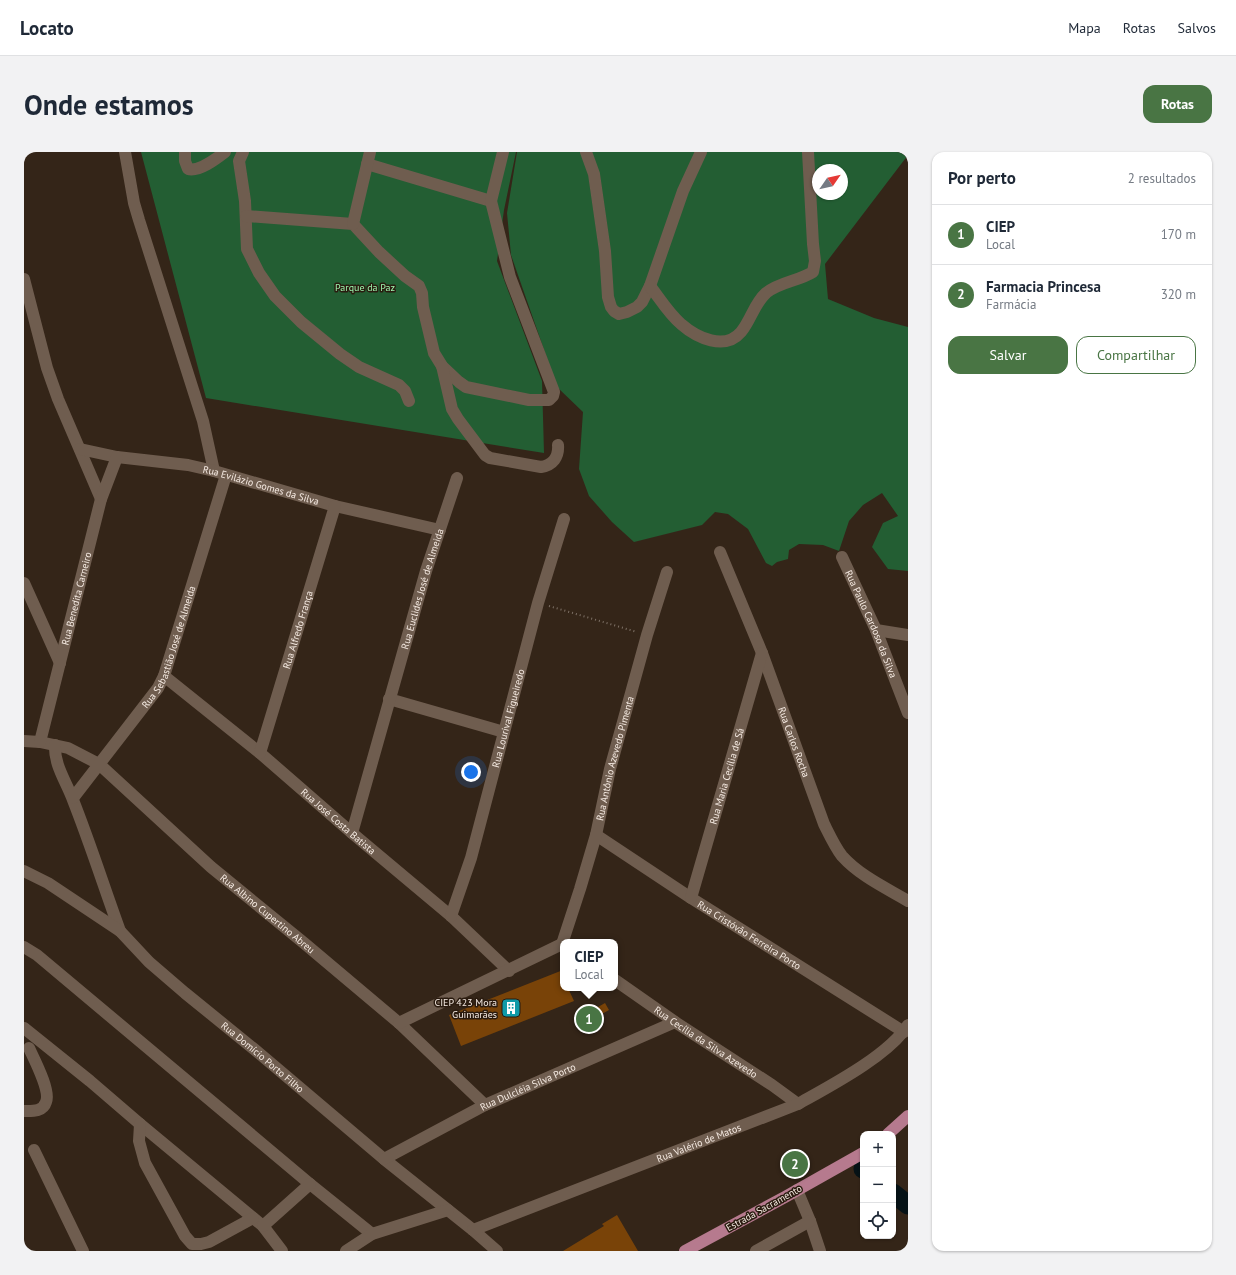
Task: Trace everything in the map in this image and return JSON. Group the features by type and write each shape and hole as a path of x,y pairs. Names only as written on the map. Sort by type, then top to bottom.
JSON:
{"main road":[{"path":"891,1131 908,1116"},
{"name":"Estrada Sacramento","path":"685,1251 698,1248 860,1155"}],"street":[{"path":"125,152 138,220 203,421 214,471"},
{"path":"185,152 185,160 188,168 194,170 200,168 225,152"},
{"path":"243,152 239,161 245,201 247,249 275,296 301,322 340,354 359,367 399,385 405,391 409,401"},
{"path":"353,224 370,152"},
{"path":"246,216 353,224 379,252 405,276 419,286 422,293 423,307 434,353 442,366 459,382 466,387 493,394 529,400 549,400 554,396 554,392 510,277 491,201 502,152"},
{"path":"586,152 594,174 611,307 619,314 637,307 642,302 650,286 683,191 701,152"},
{"path":"650,286 681,324 712,341 725,342 741,332 756,305 766,293 813,272 815,261 808,152"},
{"path":"367,164 491,201"},
{"path":"24,279 47,368 58,399 100,499"},
{"path":"442,366 452,409 485,455 490,458 541,467 548,466 554,460 559,452 558,445"},
{"name":"Rua Evilázio Gomes da Silva","path":"80,449 117,457 188,465 214,471 335,506 440,530"},
{"name":"Rua Benedita Carneiro","path":"40,742 100,499 117,457"},
{"name":"Rua Sebastião José de Almeida","path":"73,798 98,764 153,697 164,676 226,475"},
{"name":"Rua Euclides José de Almeida","path":"352,833 426,571 457,478"},
{"name":"Rua Alfredo França","path":"260,753 335,506"},
{"name":"Rua Lourival Figueiredo","path":"450,916 471,858 538,603 564,519"},
{"name":"Rua Carlos Rocha","path":"720,552 762,653 824,824 831,838 842,855 856,869 908,901"},
{"name":"Rua Paulo Cardoso da Silva","path":"842,557 876,630 908,713"},
{"name":"Rua Antônio Azevedo Pimenta","path":"564,939 596,835 610,770 646,635 667,572"},
{"path":"24,583 60,663"},
{"path":"876,630 908,635"},
{"name":"Rua Maria Cecília de Sá","path":"691,898 762,653"},
{"name":"Rua José Costa Batista","path":"164,676 260,753 450,916 509,970"},
{"path":"389,699 504,732"},
{"name":"Rua Albino Cupertino Abreu","path":"24,741 40,742 68,748 98,764 211,868 304,943 399,1023 485,1104"},
{"path":"55,745 56,761 73,798 120,931"},
{"name":"Rua Cristóvão Ferreira Porto","path":"596,835 691,898 906,1029"},
{"name":"Rua Domício Porto Filho","path":"24,871 48,883 120,931 149,962 384,1159 497,1251"},
{"path":"399,1023 560,945"},
{"path":"24,947 37,955 310,1184 372,1234"},
{"name":"Rua Cecília da Silva Azevedo","path":"618,982 798,1104"},
{"name":"Rua Dulcléia Silva Porto","path":"384,1159 485,1104 675,1022"},
{"path":"24,1028 90,1080 140,1124 263,1226 282,1251"},
{"name":"Rua Valério de Matos","path":"473,1230 798,1104 865,1063 888,1047 906,1029"},
{"path":"24,1111 34,1111 42,1108 46,1102 47,1093 39,1069 27,1048 35,1037"},
{"path":"140,1124 139,1141 145,1163 185,1236 192,1244 209,1242 253,1218"},
{"path":"34,1150 83,1251"},
{"path":"263,1226 310,1184"},
{"path":"797,1190 810,1221 820,1251"},
{"path":"346,1251 372,1234 448,1210"},
{"path":"756,1251 810,1221"}],"path":[{"path":"538,603 646,635"}],"green space":[{"name":"Parque da Paz","path":"141,152 516,152 504,210 497,261 542,381 544,453 206,398"},
{"path":"517,152 908,152 908,155 825,264 828,299 874,318 908,327 908,571 888,569 872,547 883,523 898,516 882,493 863,505 849,521 839,551 823,545 799,544 789,550 788,559 777,562 772,566 766,563 748,529 728,514 715,512 702,525 634,542 612,522 589,496 579,469 583,412 557,387 511,255 507,213"}],"building":[{"name":"CIEP 423 Mora Guimarães","path":"560,971 560,991 569,991 574,1001 461,1046 449,1015"},
{"path":"605,1003 609,1010 602,1014 597,1023 590,1027 581,1023 577,1015 581,1006 590,1004 598,1007"},
{"path":"617,1215 638,1251 563,1251 604,1226 602,1224"}],"waterway":[{"path":"896,1195 908,1205"}],"place":[{"name":"CIEP 423 Mora Guimarães","path":"511,1008"},
{"name":"CIEP","path":"589,1019"},
{"name":"Farmacia Princesa","path":"795,1164"}]}
